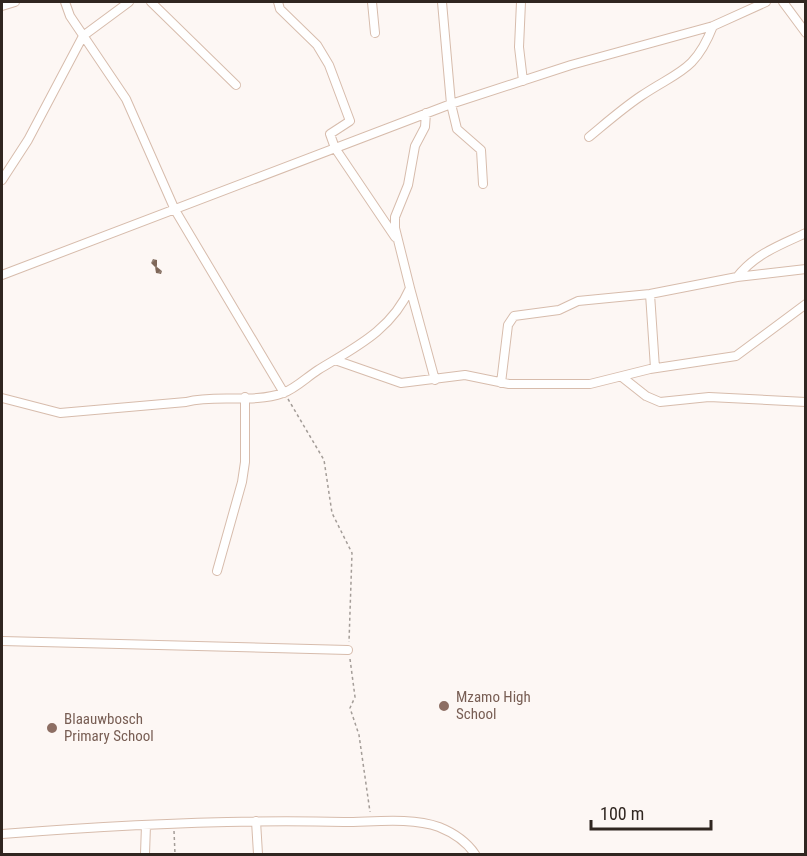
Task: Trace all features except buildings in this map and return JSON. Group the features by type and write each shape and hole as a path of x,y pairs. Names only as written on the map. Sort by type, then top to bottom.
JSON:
{"street":[{"path":"2,6 15,2"},
{"path":"65,2 83,36 126,99 175,210 284,393"},
{"path":"2,180 28,141 83,36 129,2"},
{"path":"151,2 236,85"},
{"path":"278,2 280,9 317,45 329,65 350,121 330,134 335,148 398,240"},
{"path":"372,2 375,33"},
{"path":"442,2 451,104 457,129 481,150 483,183"},
{"path":"521,2 519,46 523,81"},
{"path":"2,275 451,104 713,26 766,2"},
{"path":"783,2 806,33"},
{"path":"589,137 643,95 685,70 706,44 713,26"},
{"path":"426,113 425,127 415,146 408,185 395,217 398,240 435,380"},
{"path":"737,277 748,262 762,253 806,233"},
{"path":"501,383 508,325 514,316 560,310 578,301 650,294 737,277 806,269"},
{"path":"2,398 60,413 148,406 205,397 245,397 284,393 372,338 382,328 410,288"},
{"path":"650,294 655,368"},
{"path":"335,360 396,383 470,375 501,383 590,384 655,368 743,353 772,327 795,314 806,304"},
{"path":"622,376 636,389 660,402 709,397 806,402"},
{"path":"217,571 242,482 245,462 245,397"},
{"path":"2,641 348,650"},
{"path":"256,821 258,855"},
{"path":"2,834 256,821 371,822 437,826 459,837 475,855"},
{"path":"145,855 146,825"}],"path":[{"path":"284,393 324,460 332,513 352,553 348,650 355,697 350,708 359,735 371,822"},
{"path":"174,824 175,855"}],"place":[{"name":"Mzamo High School","path":"444,706"},
{"name":"Blaauwbosch Primary School","path":"52,728"}]}
